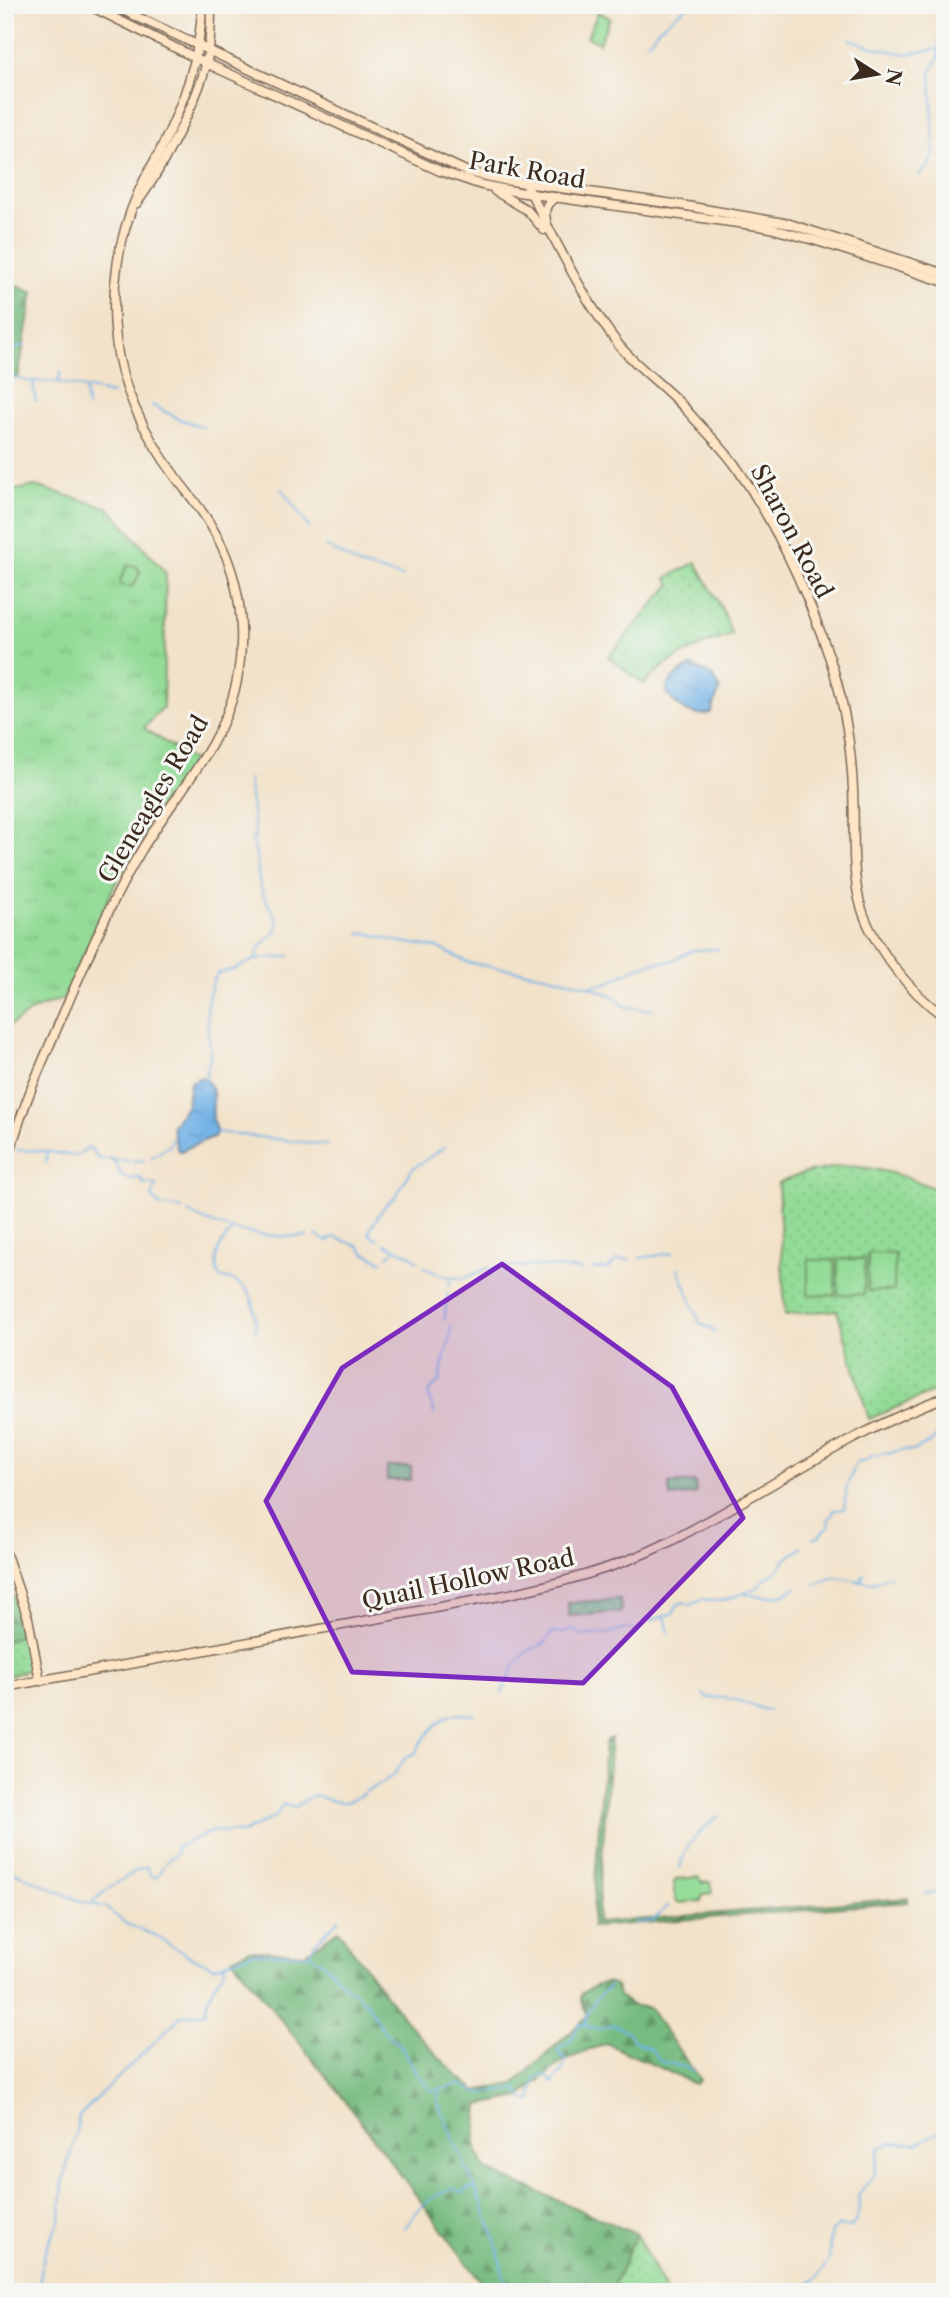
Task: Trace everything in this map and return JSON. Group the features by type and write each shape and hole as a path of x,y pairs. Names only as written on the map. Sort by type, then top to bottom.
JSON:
{"main road":[{"name":"Park Road","path":"88,5 206,63 440,171 482,185 773,229 945,282"},
{"name":"Park Road","path":"112,5 458,169 526,184 681,205 790,224 945,274"},
{"name":"Gleneagles Road","path":"5,1173 26,1101 102,926 141,850 217,733 232,698 240,659 240,605 226,556 203,513 144,429 128,391 119,358 114,320 114,284 123,239 138,193 173,124 190,82 198,47 202,5"},
{"name":"Gleneagles Road","path":"134,208 181,125 206,63 211,5"},
{"name":"Sharon Road","path":"526,184 606,328 620,346 688,411 735,465 790,558 814,612 843,703 853,787 856,877 863,911 871,931 886,955 919,995 945,1017"},
{"path":"482,185 527,210 562,251"},
{"path":"548,226 546,207 558,197"},
{"name":"Quail Hollow Road","path":"5,1687 500,1596 577,1577 664,1544 861,1433 945,1396"},
{"path":"5,1551 28,1618 40,1681"}],"highlighted area":[{"path":"502,1264 672,1387 743,1518 583,1683 352,1672 266,1501 342,1368"}],"green space":[{"path":"598,12 610,18 599,43 587,37"},
{"path":"5,281 33,292 18,378 5,376"},
{"path":"35,486 109,508 166,573 163,707 144,728 193,761 115,884 64,998 33,1010 5,1029 5,492"},
{"path":"696,562 723,611 732,635 685,653 664,666 644,684 608,657 671,584 666,578"},
{"path":"128,565 136,566 140,572 134,585 129,587 121,585 120,580"},
{"path":"842,1166 895,1174 945,1193 945,1387 869,1419 837,1310 785,1315 778,1183 805,1173"},
{"path":"868,1253 895,1254 894,1291 868,1291"},
{"path":"838,1259 865,1259 864,1294 838,1295"},
{"path":"808,1260 835,1260 835,1295 808,1295"},
{"path":"387,1467 411,1467 411,1480 387,1480"},
{"path":"695,1482 696,1494 670,1497 669,1484"},
{"path":"5,1573 26,1632 5,1642 5,1613 8,1611 5,1603"},
{"path":"620,1599 621,1612 569,1616 568,1603"},
{"path":"26,1632 31,1669 5,1677 5,1642"},
{"path":"611,1738 597,1923 908,1898 908,1902 592,1927 605,1742"},
{"path":"699,1877 702,1883 710,1882 712,1893 703,1894 701,1901 676,1901 674,1882 677,1879"},
{"path":"338,1930 419,2035 476,2091 514,2084 588,2016 581,1994 592,1988 603,1983 613,1984 619,1996 631,2005 649,2008 700,2080 695,2084 606,2043 561,2062 520,2097 479,2105 475,2144 485,2169 636,2234 611,2292 489,2292 337,2090 232,1958 249,1950 305,1954"},
{"path":"636,2234 666,2292 611,2292"}],"water":[{"path":"691,666 712,675 720,688 711,713 691,713 675,703 666,693 671,680"},
{"path":"202,1077 212,1088 215,1136 180,1151 177,1149 172,1127 187,1105 190,1082"}],"waterway":[{"path":"646,41 689,5"},
{"path":"919,175 928,167 934,153 931,72 939,57 940,29 945,17"},
{"path":"849,39 907,54 940,49"},
{"path":"5,351 25,345"},
{"path":"59,380 61,371"},
{"path":"5,375 26,381 58,382 112,394"},
{"path":"33,383 36,401"},
{"path":"85,388 87,407"},
{"path":"152,405 179,419 203,427"},
{"path":"281,488 309,528"},
{"path":"326,546 359,565 403,577"},
{"path":"248,779 255,835 252,842 260,886 278,921 276,931 260,947 255,960"},
{"path":"360,934 367,933 390,940 439,948 469,963 546,975 589,986 615,997 626,1007 653,1010"},
{"path":"590,986 607,983 635,968 669,962 693,950 719,949"},
{"path":"205,1081 210,1052 208,1000 218,973 233,970 254,960 290,956"},
{"path":"216,1132 327,1145"},
{"path":"151,1158 169,1146 173,1138"},
{"path":"378,1240 370,1235 369,1231 383,1208 396,1196 412,1169 446,1146"},
{"path":"17,1150 76,1156 89,1147 99,1159 144,1160"},
{"path":"46,1163 47,1153"},
{"path":"112,1160 122,1176 129,1179 141,1178 144,1185 156,1185 152,1197 159,1205 182,1209"},
{"path":"188,1212 230,1229 277,1236 307,1236"},
{"path":"232,1230 218,1252 217,1270 219,1277 239,1284 250,1295 255,1311 256,1332"},
{"path":"316,1235 326,1241 334,1237 359,1246 364,1253 382,1261"},
{"path":"385,1244 418,1261"},
{"path":"388,1256 394,1251"},
{"path":"640,1258 673,1253"},
{"path":"593,1269 608,1269 617,1260 630,1260"},
{"path":"424,1267 442,1275 461,1278 487,1269 510,1266 582,1270"},
{"path":"678,1268 700,1323 715,1331"},
{"path":"449,1286 451,1278"},
{"path":"444,1320 448,1294"},
{"path":"434,1414 428,1393 440,1381 451,1326"},
{"path":"813,1538 819,1537 824,1529 828,1528 829,1518 834,1510 844,1509 847,1485 857,1462 864,1462 873,1455 879,1456 884,1452 888,1454 901,1450 913,1451 931,1442 942,1430"},
{"path":"502,1693 514,1666 529,1650 545,1643 552,1632 565,1633 574,1629 579,1635 592,1635 629,1628 635,1632 647,1620 673,1613 677,1605 683,1602 690,1605 702,1599 723,1601 757,1588 763,1580 777,1571 786,1559 803,1547"},
{"path":"860,1582 864,1574"},
{"path":"815,1585 834,1577 873,1583 890,1576"},
{"path":"746,1594 772,1596 785,1594 796,1587"},
{"path":"665,1617 669,1634"},
{"path":"703,1694 708,1698 731,1699 769,1711"},
{"path":"93,1902 142,1868 147,1867 151,1876 156,1877 167,1861 176,1854 176,1847 213,1831 243,1833 276,1816 283,1804 294,1808 315,1796 345,1802 355,1799 390,1777 405,1757 416,1753 426,1737 446,1717 454,1714 474,1715"},
{"path":"680,1868 689,1845 718,1816"},
{"path":"5,1868 80,1901 105,1907 126,1924 154,1935 185,1954 214,1967 252,1953 310,1955 327,1966 343,1984 367,2003 381,2028 402,2047 416,2072 432,2091 460,2084 482,2093 517,2089 524,2100 531,2101 536,2078 546,2075 552,2083 562,2071 566,2060 558,2049 570,2042 579,2024 599,2029 615,2025 629,2033 633,2040 652,2050 660,2061 693,2072"},
{"path":"5,1903 10,1893 7,1884 10,1871"},
{"path":"924,1894 945,1892"},
{"path":"635,1923 653,1920 668,1906"},
{"path":"310,1954 315,1943 339,1919"},
{"path":"38,2292 44,2254 60,2220 63,2180 79,2116 181,2016 206,2012 210,1994 225,1968 224,1965"},
{"path":"585,2025 588,2012 596,1999 610,1986"},
{"path":"439,2091 437,2100 494,2235 502,2271 511,2292"},
{"path":"799,2292 818,2277 829,2260 831,2231 839,2226 850,2228 855,2221 859,2208 858,2195 875,2173 879,2148 893,2143 917,2144 942,2130"},
{"path":"405,2228 420,2209 437,2195 453,2188 463,2194 468,2189 473,2189"}]}
